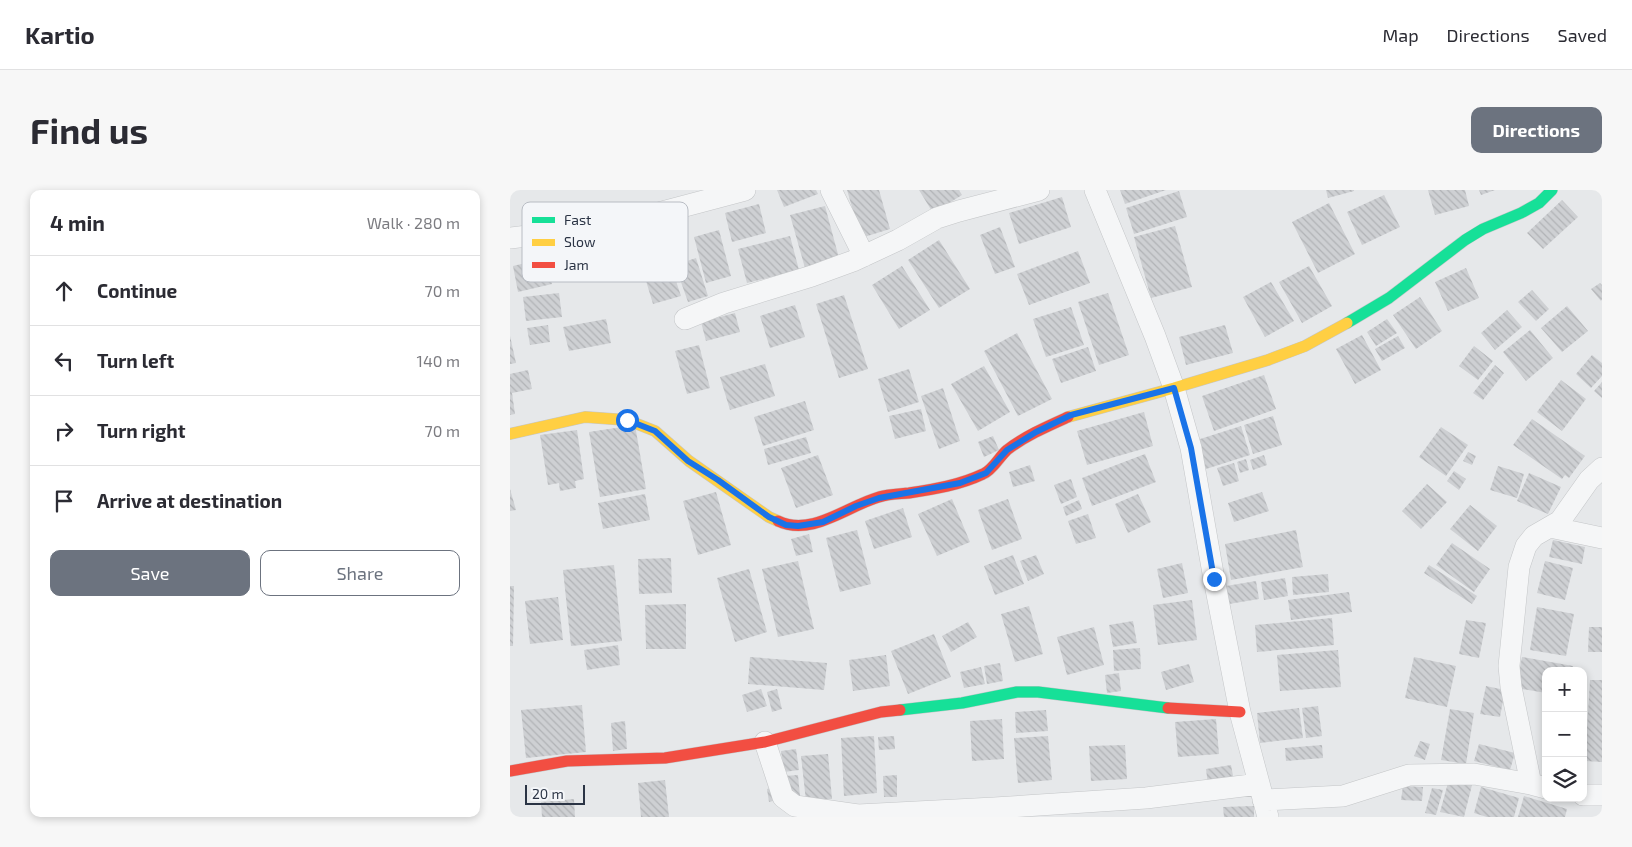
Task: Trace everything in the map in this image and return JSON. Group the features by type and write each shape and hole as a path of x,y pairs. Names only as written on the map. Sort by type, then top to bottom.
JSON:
{"street":[{"path":"688,205 745,190"},
{"path":"831,190 864,256"},
{"path":"685,319 724,303 812,276 864,256 898,240 937,218 959,210 1039,190"},
{"path":"1095,190 1155,336 1174,388 1191,448 1240,712 1263,800"},
{"path":"510,434 553,422 585,417 627,420 655,431 688,461 769,517 786,525 798,526 823,522 856,506 879,498 960,483 986,473 1007,450 1036,432 1071,415 1174,388 1268,360 1305,346 1352,321 1389,298 1465,240 1539,203 1552,190"},
{"path":"765,742 783,797 789,802 795,806 858,815 1137,798 1263,800 1343,796 1409,775 1474,774 1538,786 1511,687 1509,666 1518,567 1526,546 1534,536 1560,520 1589,480 1602,468"},
{"path":"1550,527 1602,538"},
{"path":"510,771 567,761 665,758 765,742 874,714 962,703 1017,692 1038,692 1111,700 1159,708 1240,712"},
{"path":"1587,795 1602,795"}],"building":[{"path":"777,190 816,190 818,194 784,207"},
{"path":"847,190 879,190 890,229 861,238"},
{"path":"919,190 959,190 962,195 933,213"},
{"path":"1120,190 1166,190 1125,204"},
{"path":"1326,190 1354,190 1354,191 1328,198"},
{"path":"1428,190 1465,190 1469,206 1435,215"},
{"path":"1479,190 1495,190 1481,195"},
{"path":"1179,191 1187,217 1134,234 1126,208"},
{"path":"1384,195 1400,227 1362,245 1347,212"},
{"path":"1062,197 1071,227 1019,244 1009,213"},
{"path":"1562,200 1578,217 1543,249 1527,233"},
{"path":"1329,203 1355,254 1318,273 1292,222"},
{"path":"759,204 766,233 732,242 725,213"},
{"path":"825,206 839,258 805,268 790,215"},
{"path":"1175,226 1192,287 1151,298 1134,237"},
{"path":"1000,227 1015,267 995,274 980,235"},
{"path":"719,230 731,276 706,283 694,237"},
{"path":"790,236 799,270 747,283 738,249"},
{"path":"939,240 970,289 939,308 908,260"},
{"path":"1078,251 1090,283 1029,305 1017,274"},
{"path":"696,258 708,296 688,302 681,282 688,282 688,261"},
{"path":"522,264 522,282 552,282 552,284 518,292 513,266"},
{"path":"902,266 930,310 899,329 872,285"},
{"path":"1309,266 1332,306 1302,323 1279,282"},
{"path":"1466,268 1479,298 1448,311 1435,282"},
{"path":"646,282 676,282 681,296 653,304"},
{"path":"1271,282 1294,321 1265,337 1243,297"},
{"path":"1600,283 1602,285 1601,301 1591,289"},
{"path":"1532,290 1549,309 1536,321 1518,302"},
{"path":"559,293 562,317 526,321 523,297"},
{"path":"1108,293 1129,355 1099,365 1078,302"},
{"path":"844,295 868,369 839,378 816,304"},
{"path":"1420,297 1442,331 1416,349 1393,315"},
{"path":"795,305 805,337 770,348 760,316"},
{"path":"1567,306 1588,331 1562,352 1541,328"},
{"path":"1071,307 1084,345 1046,357 1033,319"},
{"path":"1507,310 1522,327 1495,350 1481,333"},
{"path":"735,313 740,332 706,341 701,322"},
{"path":"606,319 611,343 569,351 563,327"},
{"path":"1387,319 1397,333 1376,346 1367,332"},
{"path":"548,325 550,342 530,345 527,328"},
{"path":"1225,325 1233,353 1186,365 1179,337"},
{"path":"1530,330 1553,358 1526,381 1503,352"},
{"path":"1017,333 1052,399 1018,416 984,351"},
{"path":"1362,335 1381,370 1355,384 1336,349"},
{"path":"510,336 516,363 510,364"},
{"path":"1398,336 1405,348 1382,361 1375,349"},
{"path":"699,345 710,388 687,394 675,351"},
{"path":"1474,346 1493,361 1478,380 1459,366"},
{"path":"1088,347 1096,371 1061,383 1052,359"},
{"path":"1592,355 1602,363 1602,376 1591,388 1576,374"},
{"path":"765,364 775,396 730,410 720,377"},
{"path":"1495,365 1504,373 1483,400 1473,393"},
{"path":"984,366 1010,412 978,431 951,384"},
{"path":"909,369 919,402 888,412 878,379"},
{"path":"528,370 532,389 512,393 515,414 510,415 510,374"},
{"path":"1264,375 1276,409 1214,431 1202,396"},
{"path":"1561,380 1586,399 1562,431 1537,412"},
{"path":"1602,382 1602,398 1594,391"},
{"path":"943,388 960,441 939,449 921,396"},
{"path":"805,401 814,430 763,446 754,417"},
{"path":"921,409 926,431 895,439 889,416"},
{"path":"1144,412 1153,446 1087,465 1077,431"},
{"path":"1273,416 1282,445 1253,454 1244,425"},
{"path":"1532,419 1585,456 1569,478 1565,475 1562,479 1513,445"},
{"path":"635,425 646,489 600,497 589,432"},
{"path":"1241,426 1250,455 1206,469 1197,440"},
{"path":"1441,427 1468,445 1446,476 1419,457"},
{"path":"577,430 584,479 575,481 576,488 560,491 559,483 548,485 540,435"},
{"path":"993,436 999,450 984,457 978,442"},
{"path":"806,437 811,453 768,465 764,449"},
{"path":"1468,452 1476,456 1472,465 1463,461"},
{"path":"1145,454 1156,482 1092,506 1082,478"},
{"path":"818,455 833,495 796,508 781,468"},
{"path":"1264,455 1267,465 1253,470 1250,460"},
{"path":"1246,459 1249,470 1240,473 1237,462"},
{"path":"1234,463 1239,481 1223,486 1217,468"},
{"path":"1030,465 1035,481 1013,487 1009,472"},
{"path":"1498,466 1524,474 1517,498 1490,490"},
{"path":"1454,471 1466,479 1459,490 1447,481"},
{"path":"1529,473 1561,487 1548,514 1517,501"},
{"path":"1071,479 1077,497 1061,504 1054,485"},
{"path":"1427,484 1447,502 1421,529 1402,511"},
{"path":"510,489 516,510 510,511"},
{"path":"716,492 731,545 698,555 683,501"},
{"path":"1262,492 1269,511 1234,522 1228,503"},
{"path":"645,494 650,520 603,529 598,503"},
{"path":"1138,494 1151,522 1128,533 1115,504"},
{"path":"952,499 970,542 937,556 918,514"},
{"path":"1008,499 1022,539 992,550 978,510"},
{"path":"1079,500 1082,509 1066,516 1063,507"},
{"path":"1470,505 1497,526 1478,551 1450,529"},
{"path":"903,508 912,537 874,549 865,521"},
{"path":"1088,514 1096,538 1076,544 1068,521"},
{"path":"857,530 871,584 840,592 826,538"},
{"path":"1296,530 1303,567 1231,580 1225,544"},
{"path":"809,534 813,552 796,556 791,539"},
{"path":"1553,540 1585,547 1582,564 1549,557"},
{"path":"1452,543 1490,569 1474,592 1436,565"},
{"path":"1013,555 1024,584 995,595 984,566"},
{"path":"1036,555 1044,574 1028,581 1020,561"},
{"path":"671,558 672,593 639,594 638,559"},
{"path":"798,561 814,629 778,637 762,569"},
{"path":"1545,561 1573,568 1565,600 1537,593"},
{"path":"1182,563 1188,593 1163,598 1157,569"},
{"path":"614,565 622,641 571,646 563,570"},
{"path":"1429,565 1477,596 1472,604 1424,573"},
{"path":"749,569 767,632 735,642 717,578"},
{"path":"1328,574 1329,592 1293,595 1292,577"},
{"path":"1285,578 1288,596 1264,600 1261,582"},
{"path":"1256,581 1259,599 1229,604 1226,586"},
{"path":"510,586 514,586 513,646 510,646"},
{"path":"1349,592 1352,612 1291,620 1288,600"},
{"path":"558,597 563,640 530,644 525,601"},
{"path":"1192,600 1197,640 1158,645 1153,605"},
{"path":"686,604 686,649 646,649 645,605"},
{"path":"1029,606 1043,654 1015,662 1001,614"},
{"path":"1537,607 1574,614 1566,656 1530,650"},
{"path":"1332,618 1334,645 1257,652 1255,625"},
{"path":"1466,620 1486,623 1479,658 1459,654"},
{"path":"1133,621 1137,643 1113,647 1109,625"},
{"path":"968,622 977,637 951,652 942,636"},
{"path":"1094,627 1104,665 1067,675 1057,637"},
{"path":"1589,627 1602,627 1602,652 1588,652"},
{"path":"934,634 951,677 908,694 891,651"},
{"path":"618,645 620,665 587,670 584,650"},
{"path":"1140,648 1141,669 1114,671 1113,650"},
{"path":"1338,650 1341,687 1280,691 1277,655"},
{"path":"886,655 890,686 853,691 849,660"},
{"path":"750,657 827,663 824,690 748,684"},
{"path":"1414,657 1456,666 1447,707 1405,698"},
{"path":"1522,657 1573,666 1542,667 1542,692 1516,688"},
{"path":"1000,663 1003,681 987,684 984,666"},
{"path":"1189,664 1194,682 1166,690 1161,672"},
{"path":"981,667 985,684 964,688 960,672"},
{"path":"1119,673 1121,691 1107,693 1105,675"},
{"path":"1590,680 1602,680 1602,762 1587,761"},
{"path":"1486,686 1505,690 1500,717 1480,714"},
{"path":"761,689 767,706 747,712 742,695"},
{"path":"777,689 782,709 772,712 767,692"},
{"path":"582,705 586,752 526,758 521,710"},
{"path":"1318,706 1322,736 1306,738 1302,708"},
{"path":"1299,708 1303,738 1260,743 1257,713"},
{"path":"1450,709 1474,713 1466,764 1441,760"},
{"path":"1046,710 1048,731 1016,733 1015,712"},
{"path":"1002,719 1004,759 972,761 970,721"},
{"path":"1216,719 1219,754 1178,757 1175,722"},
{"path":"625,721 627,749 613,751 611,723"},
{"path":"874,736 877,793 844,796 841,738"},
{"path":"894,736 895,749 879,750 878,737"},
{"path":"1048,736 1052,780 1018,783 1014,738"},
{"path":"1420,741 1430,744 1425,760 1414,756"},
{"path":"1479,744 1515,753 1510,770 1474,761"},
{"path":"1125,745 1127,779 1091,781 1089,746"},
{"path":"1322,745 1323,758 1286,761 1285,748"},
{"path":"796,749 799,770 784,772 781,751"},
{"path":"828,754 832,799 806,801 801,756"},
{"path":"1231,765 1234,781 1208,785 1206,769"},
{"path":"798,775 800,796 786,797 784,776"},
{"path":"897,775 897,797 884,797 883,776"},
{"path":"1449,779 1472,785 1464,817 1440,812"},
{"path":"665,780 669,817 641,817 638,783"},
{"path":"778,786 781,799 769,802 767,789"},
{"path":"1403,786 1423,787 1422,801 1401,800"},
{"path":"1481,787 1519,798 1514,817 1487,817 1474,813"},
{"path":"1432,788 1443,790 1436,815 1425,813"},
{"path":"1524,796 1567,809 1565,817 1518,817"},
{"path":"574,799 575,817 542,817 541,802"},
{"path":"1254,806 1254,817 1224,817 1223,807"}],"traffic: fast":[{"path":"1347,323 1389,298 1465,240 1483,229 1539,203 1552,190"},
{"path":"900,710 962,703 1017,692 1038,692 1168,708"}],"traffic: slow":[{"path":"1068,417 1268,360 1305,346 1347,323"},
{"path":"510,434 585,417 627,420 655,431 689,461 769,517 778,521"}],"traffic: jam":[{"path":"778,521 791,525 816,523 882,496 928,490 974,478 987,472 1007,450 1021,440 1068,417"},
{"path":"1168,708 1240,712"},
{"path":"510,771 567,761 665,758 765,742 881,712 900,710"}],"route":[{"path":"627,420 655,431 688,461 769,517 786,525 798,526 823,522 856,506 879,498 960,483 986,473 1007,450 1036,432 1071,415 1174,388 1191,448 1214,579"}]}
